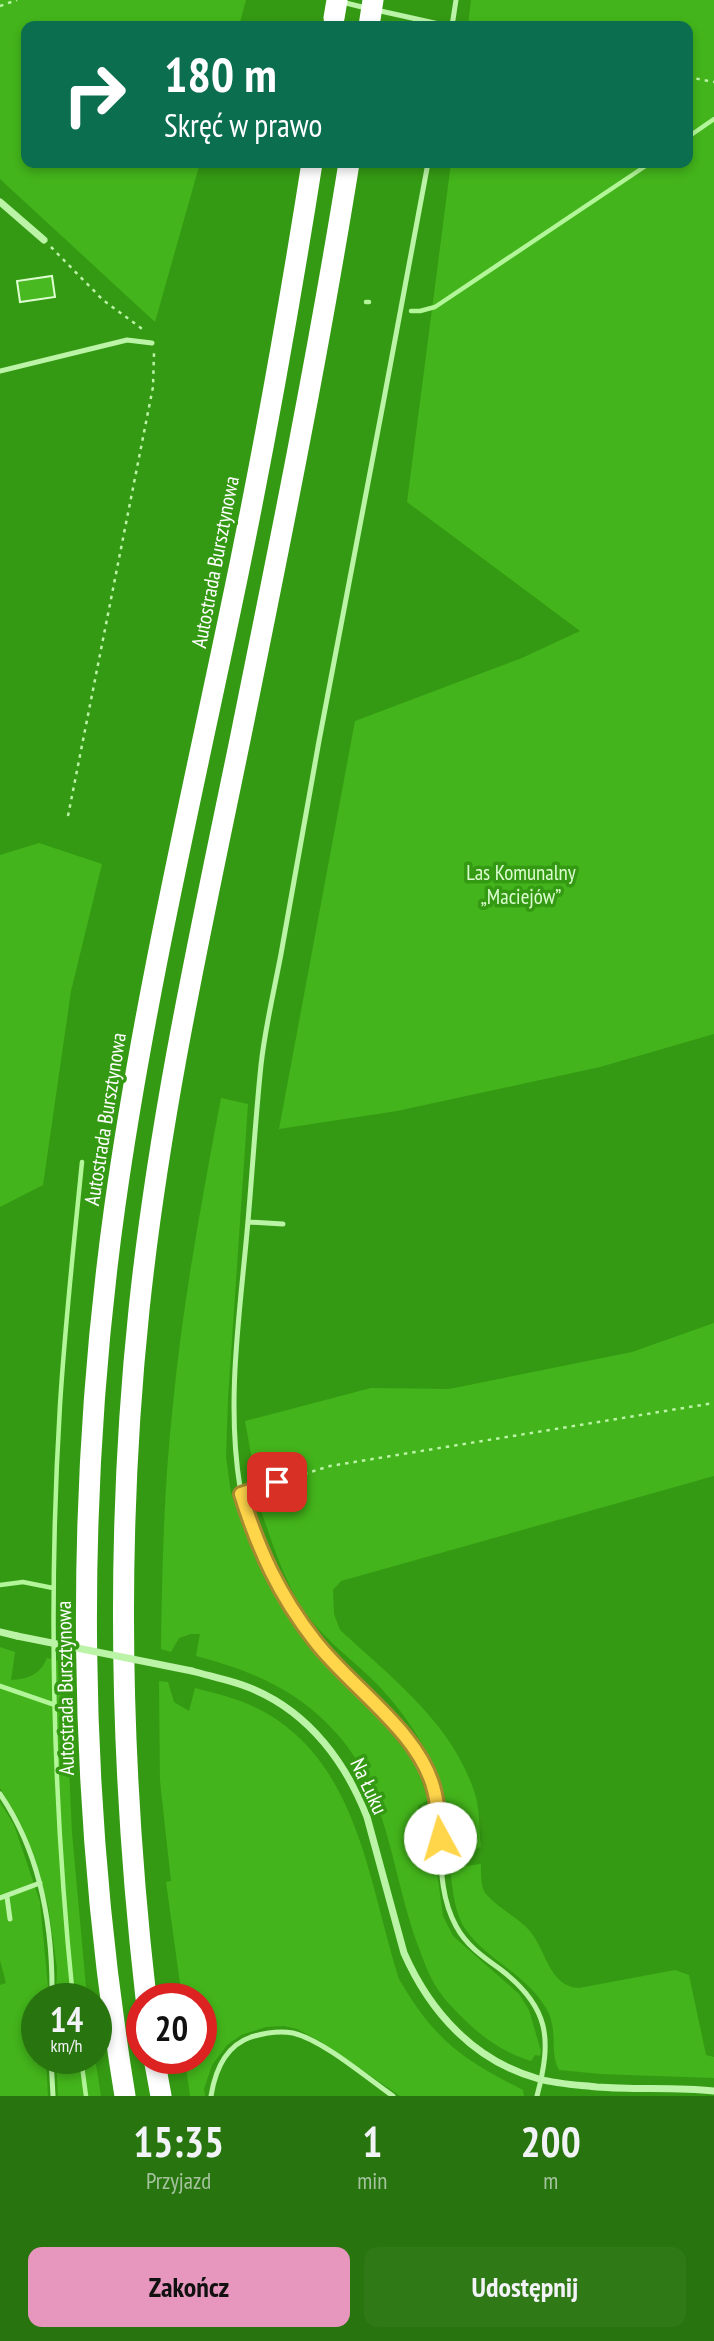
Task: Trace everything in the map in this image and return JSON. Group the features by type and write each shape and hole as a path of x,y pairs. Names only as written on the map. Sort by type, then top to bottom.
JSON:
{"highway":[{"path":"370,21 373,0"},
{"name":"Autostrada Bursztynowa","path":"125,2096 103,1935 94,1832 88,1692 88,1540 94,1413 104,1304 115,1206 134,1088 265,434 312,168"},
{"path":"145,1983 130,1826 124,1691 124,1537 129,1414 139,1310 151,1209 170,1091 300,436 348,168"},
{"path":"157,2074 161,2096"}],"street":[{"path":"0,202 44,240"},
{"name":"Na Łuku","path":"0,1632 192,1671 258,1691 285,1707 320,1737 347,1773 358,1796 404,1953 423,1991 446,2021 478,2050 519,2072 541,2080 598,2087 714,2091"}],"lane":[{"path":"451,21 456,0"},
{"path":"334,11 411,21"},
{"path":"427,168 262,1061 235,1378 234,1446 241,1494 269,1571 292,1610 317,1644 400,1731 424,1763 434,1788 449,1912 460,1934 509,1976 527,1995 541,2018 546,2036 547,2060 537,2096"},
{"path":"0,371 127,340 152,343"},
{"path":"248,1222 283,1224"},
{"path":"241,1494 295,1477"},
{"path":"0,1794 22,1834 40,1883 48,1916 52,1983"},
{"path":"441,1858 459,1860"},
{"path":"10,1919 3,1898 40,1883"},
{"path":"211,2096 216,2070 228,2052 243,2040 267,2032 294,2033 323,2047 393,2096"},
{"path":"52,2074 53,2096"}],"path":[{"path":"0,6 17,0"},
{"path":"693,78 714,82"},
{"path":"44,240 103,300 144,328 152,343 155,361 153,387 68,816"},
{"path":"295,1477 330,1466 714,1403"}],"green space":[{"path":"0,0 246,0 240,21 21,21 21,168 199,168 155,322 0,179"},
{"name":"Las Komunalny „Maciejów”","path":"471,0 714,0 714,1034 600,1067 397,1111 279,1129 355,721 522,658 580,631 407,502 450,168 693,168 693,21 469,21"},
{"path":"39,843 102,864 71,991 43,1185 0,1207 0,855"},
{"path":"221,1098 248,1104 228,1398 226,1457 231,1493 262,1569 282,1609 318,1655 373,1711 416,1764 428,1800 418,1806 419,1839 434,1851 443,1916 453,1936 519,1994 529,2010 541,2051 540,2056 535,2055 531,2061 497,2046 482,2035 453,2008 435,1986 408,1917 387,1834 368,1782 355,1757 338,1735 308,1706 291,1694 236,1668 196,1656 200,1634 179,1638 171,1652 161,1649 166,1496 177,1365"},
{"path":"714,1323 714,1476 341,1581 333,1590 334,1614 340,1630 419,1704 452,1746 465,1769 477,1800 481,1847 465,1851 447,1846 442,1793 432,1763 416,1734 376,1683 331,1642 298,1602 278,1558 256,1497 296,1482 292,1473 256,1482 245,1421 371,1388 449,1389 632,1352"},
{"path":"0,1647 15,1652 11,1680 33,1675 47,1658 64,1662 72,1833 86,1983 56,1983 57,1968 48,1905 35,1859 21,1824 0,1788"},
{"path":"159,1681 168,1682 174,1702 189,1711 195,1688 258,1708 297,1736 322,1764 341,1796 368,1868 399,1979 412,2000 451,2045 482,2068 523,2090 524,2096 400,2096 320,2041 297,2029 284,2026 266,2027 241,2035 227,2045 217,2058 217,1983 180,1983 166,1882 171,1881 160,1781"},
{"path":"0,1802 14,1825 40,1902 48,1983 21,1983 21,2074 47,2074 48,2096 0,2096 0,1985 6,1983 0,1960"},
{"path":"481,1864 481,1881 485,1892 529,1930 554,1974 569,1986 579,1988 675,1970 689,1975 706,2055 714,2057 714,2078 559,2070 552,2024 546,2008 528,1985 475,1941 459,1916 450,1868"},
{"path":"57,2074 98,2074 101,2096 58,2096"},
{"path":"187,2074 209,2074 204,2089 205,2096 190,2096"}],"building":[{"path":"52,276 55,297 20,302 17,281"}],"waterway":[{"path":"693,134 714,119"},
{"path":"411,311 435,307 643,168"},
{"path":"72,1983 57,1776 54,1554 62,1375 82,1162"},
{"path":"0,1585 23,1582 53,1588"},
{"path":"0,1686 55,1705"},
{"path":"83,2074 86,2096"}],"route":[{"path":"277,1482 241,1494 269,1571 292,1610 317,1644 400,1731 424,1763 434,1788 440,1838"}]}
